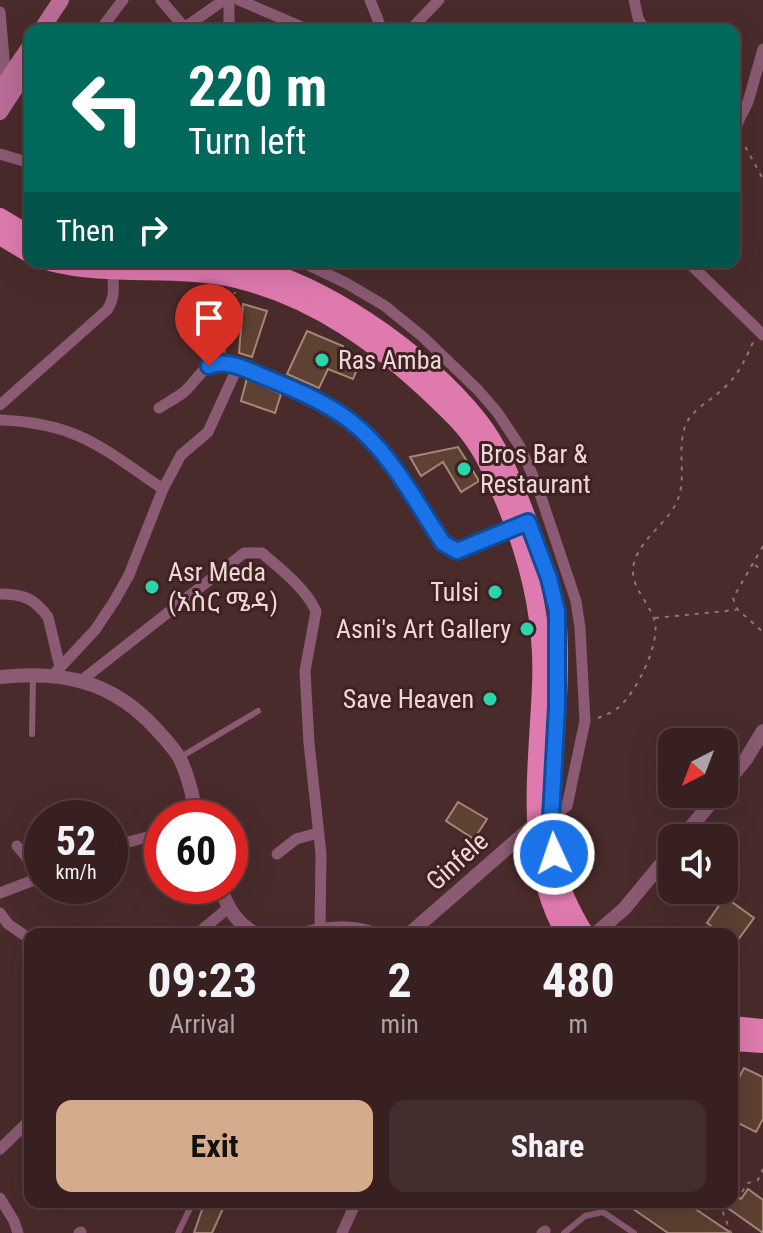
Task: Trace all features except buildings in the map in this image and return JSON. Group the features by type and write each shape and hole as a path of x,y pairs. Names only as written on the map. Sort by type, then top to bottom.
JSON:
{"main road":[{"path":"45,24 61,0"},
{"path":"57,24 73,0"},
{"path":"3,86 24,55"},
{"path":"0,112 24,75"},
{"path":"0,217 24,231"},
{"path":"0,236 24,250"},
{"path":"127,268 209,274 238,280 283,295 348,326 381,349 468,431 549,578 557,611 557,693 543,820 552,905 562,928"},
{"path":"257,268 348,310 392,338 434,373 480,422 493,442 522,525"},
{"path":"548,868 581,928"},
{"path":"738,1026 763,1028"},
{"path":"738,1042 763,1044"}],"street":[{"path":"105,24 123,0"},
{"path":"161,0 179,24"},
{"path":"188,24 227,0 229,24"},
{"path":"239,0 295,24"},
{"path":"370,0 380,24"},
{"path":"416,24 439,0"},
{"path":"634,0 641,24"},
{"path":"0,12 3,86"},
{"path":"740,120 763,49"},
{"path":"0,154 24,161"},
{"path":"0,405 107,310 114,291 113,268"},
{"path":"314,268 385,306 478,390 519,445 537,485 576,601 585,721 567,806 543,820"},
{"path":"694,268 760,333"},
{"path":"159,408 185,391 209,366 223,363 238,366 317,400 348,419 366,435 394,469 443,543 457,551 522,525"},
{"path":"57,671 95,630 115,600 129,575 163,489 181,455 208,432 218,417 238,366"},
{"path":"0,420 50,425 81,435 111,451 163,489"},
{"path":"82,680 244,553 262,553 289,577 312,602 316,611 305,671 318,833 320,928"},
{"path":"0,594 27,596 48,617 57,671"},
{"path":"0,677 57,671 126,702 149,722 179,758 193,800"},
{"path":"738,769 763,731"},
{"path":"693,824 707,808"},
{"name":"Ginfele","path":"416,928 543,820"},
{"path":"277,854 296,839 318,833"},
{"path":"17,846 24,854"},
{"path":"602,928 624,909 658,868"},
{"path":"0,893 24,883"},
{"path":"227,904 246,928"},
{"path":"204,928 228,908"},
{"path":"0,913 8,924 24,935"},
{"path":"0,1149 5,1136 24,1124"},
{"path":"0,1198 18,1233"},
{"path":"342,1233 353,1208"}],"lane":[{"path":"32,734 33,673"},
{"path":"179,758 258,711"},
{"path":"178,1233 190,1208"},
{"path":"564,1233 585,1216 603,1212 634,1233"}],"path":[{"path":"740,140 763,179"},
{"path":"223,363 238,280"},
{"path":"585,721 617,709 631,693 653,645 654,618 633,577 633,565 639,551 679,497 683,477 682,443 690,417 727,386 760,333"},
{"path":"763,546 733,598 735,610 763,632"},
{"path":"754,564 763,571"},
{"path":"654,618 735,610"},
{"path":"738,1192 742,1192 748,1183 758,1180 763,1169"},
{"path":"722,1208 731,1233"}],"place":[{"name":"Ras Amba","path":"322,360"},
{"name":"Bros Bar & Restaurant","path":"464,469"},
{"name":"Asr Meda (አስር ሜዳ)","path":"152,587"},
{"name":"Tulsi","path":"495,592"},
{"name":"Asni's Art Gallery","path":"527,629"},
{"name":"Save Heaven","path":"490,699"}],"route":[{"path":"209,366 223,363 238,366 317,400 348,419 379,449 443,543 457,551 528,522 549,578 557,611 557,706 551,818 554,854"}]}
